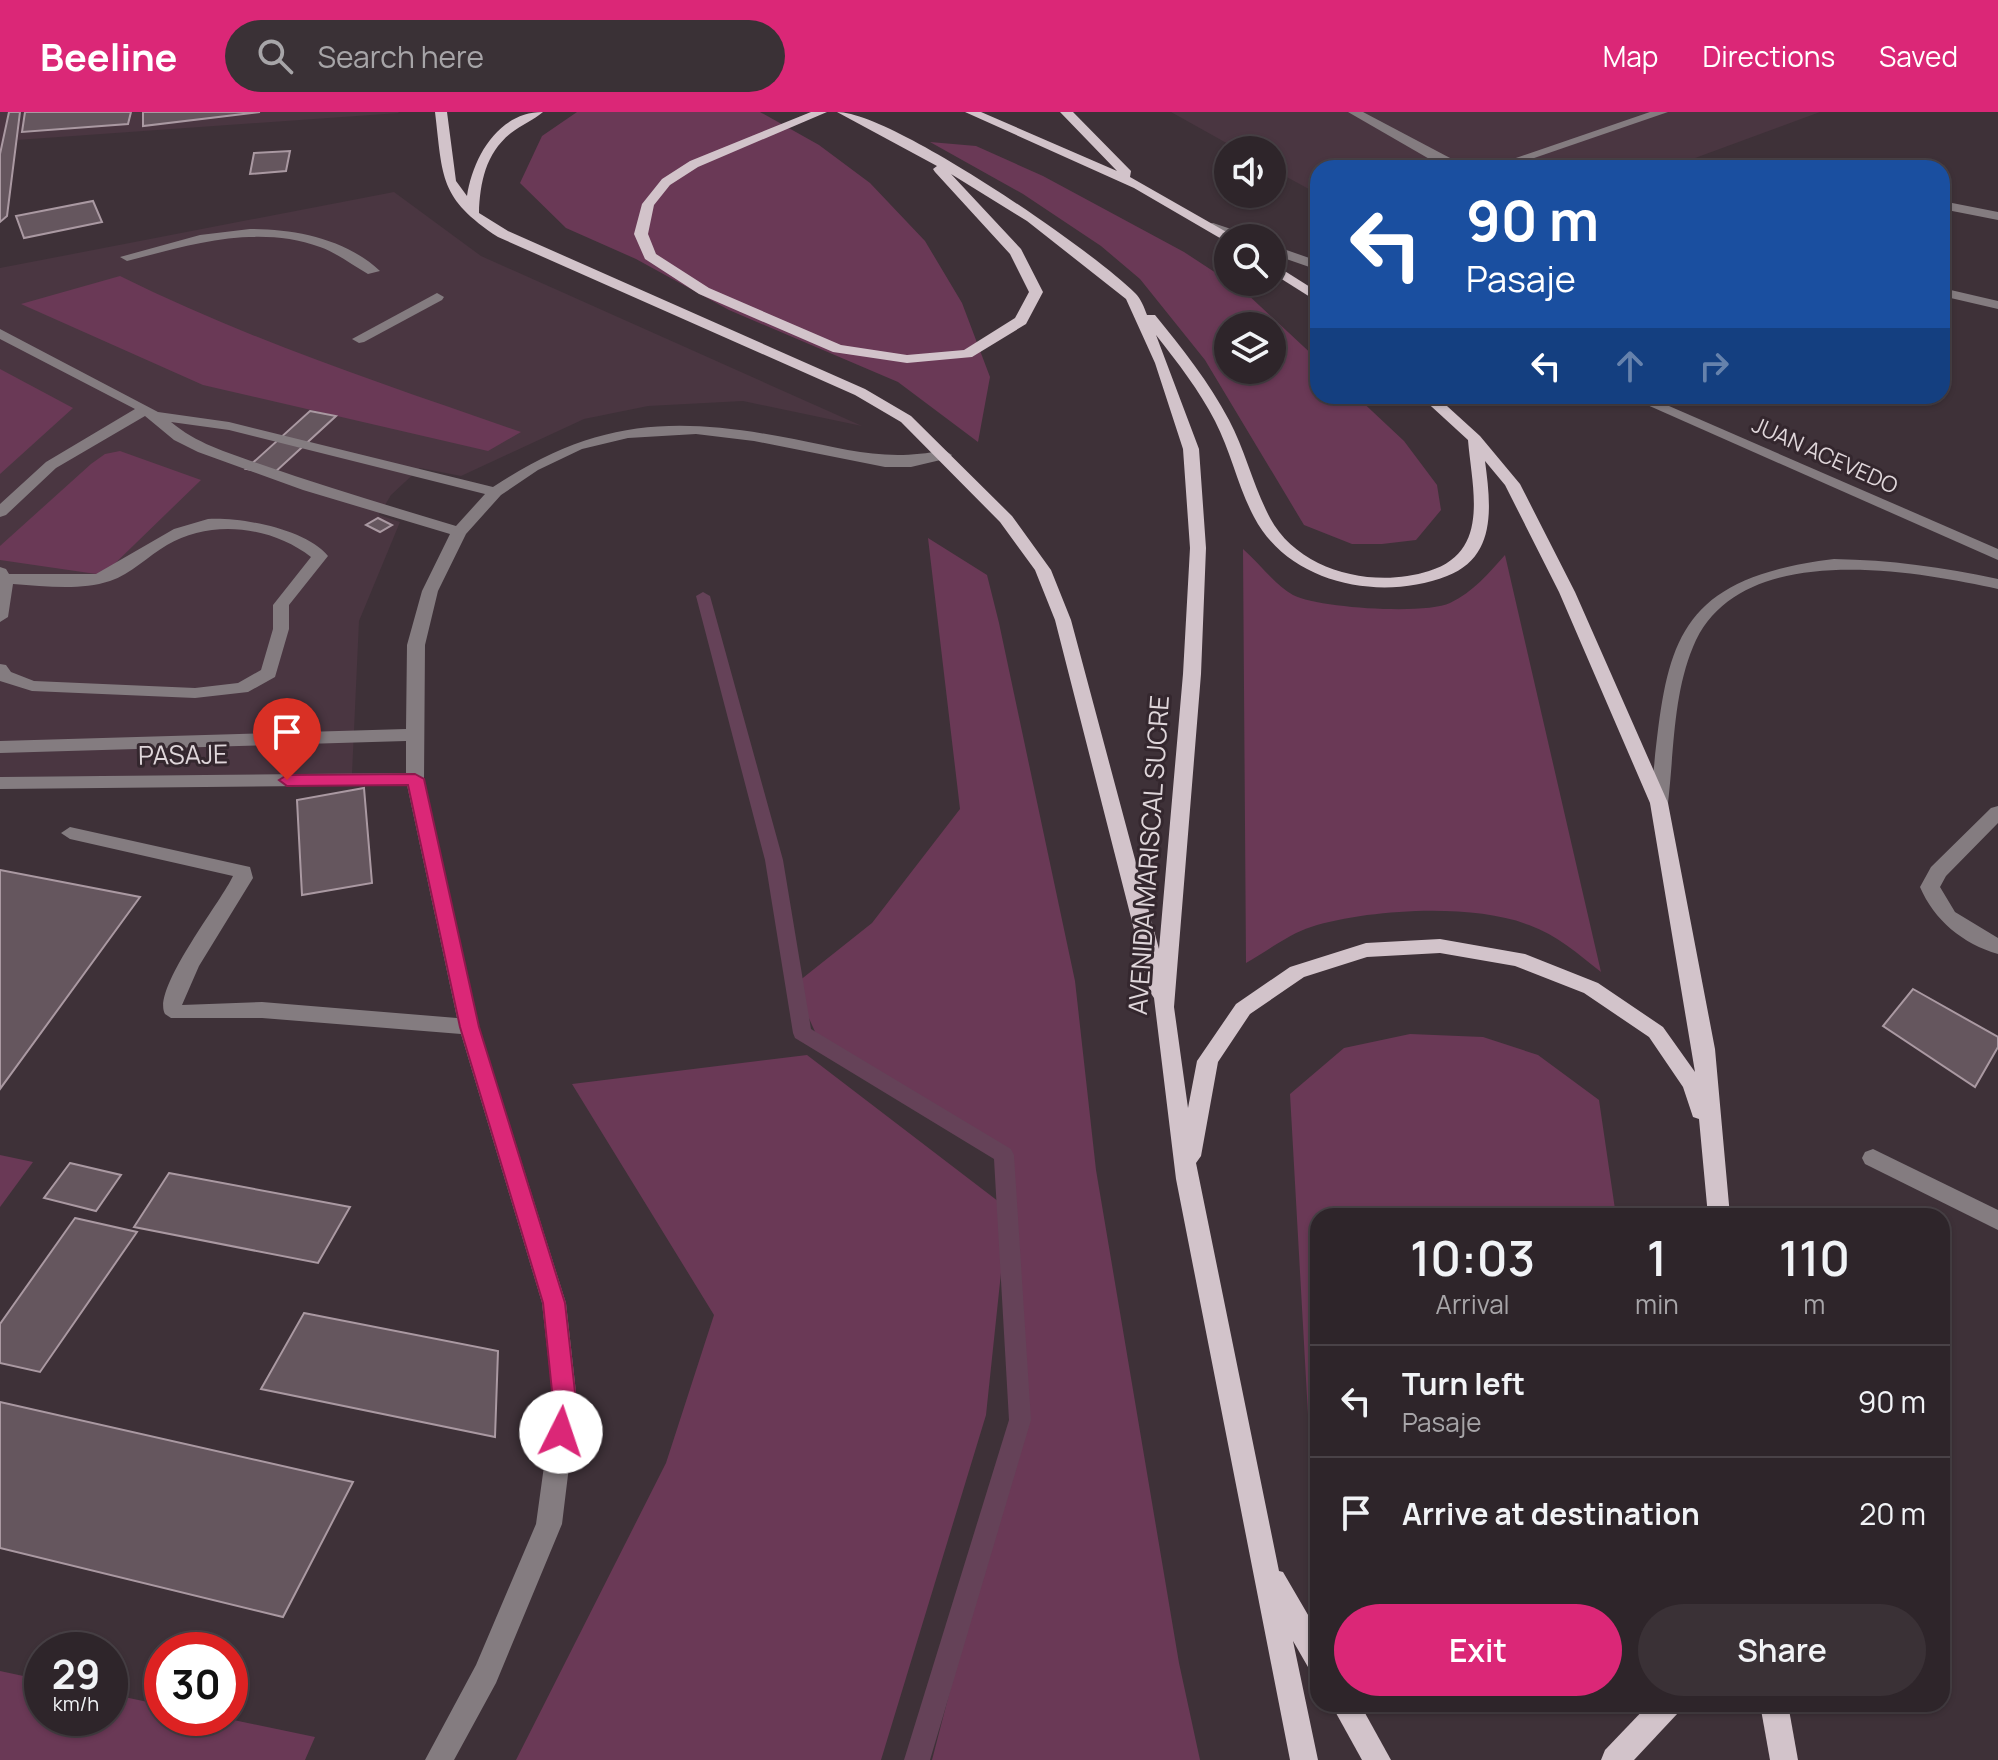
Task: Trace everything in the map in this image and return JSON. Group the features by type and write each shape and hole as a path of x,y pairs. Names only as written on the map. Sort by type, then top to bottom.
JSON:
{"main road":[{"path":"441,112 450,181 472,214 503,234 860,392 906,419 1006,519 1043,570 1063,620 1164,1007"},
{"path":"472,214 474,179 483,156 500,136 537,112"},
{"path":"821,112 694,164 666,182 648,204 641,234 650,256 704,291 838,349 907,359 967,354 1021,321 1036,292 1016,252 923,152"},
{"name":"AVENIDA MARISCAL SUCRE","path":"843,112 923,152 1032,218 1132,297 1162,363 1191,449 1198,548 1192,674 1164,1007 1187,1179 1304,1760"},
{"path":"1066,112 1138,185"},
{"path":"976,114 1138,185 1213,227"},
{"path":"1286,276 1310,293"},
{"path":"1132,297 1203,384 1241,461 1262,519 1282,548 1314,569 1347,579 1389,582 1445,573 1464,563 1482,534 1475,439"},
{"path":"1436,404 1475,439 1512,484 1567,592 1659,803 1704,1049 1718,1208"},
{"path":"1187,1179 1208,1061 1243,1009 1297,972 1325,963 1366,950 1440,946 1518,959 1562,976 1591,988 1656,1032 1693,1085 1715,1161"},
{"path":"1266,1567 1310,1644"},
{"path":"1350,1712 1377,1760"},
{"path":"1615,1760 1660,1712"},
{"path":"1775,1712 1784,1760"}],"street":[{"path":"1354,112 1440,160"},
{"path":"1517,160 1662,112"},
{"path":"1950,207 1998,216"},
{"path":"127,257 222,235 278,233 326,244 373,271"},
{"path":"1286,254 1310,263"},
{"path":"1950,294 1998,305"},
{"path":"359,339 437,297"},
{"path":"0,333 152,413 179,437 203,449 309,487 459,532"},
{"name":"JUAN ACEVEDO","path":"1652,404 1998,555"},
{"path":"0,512 51,465 152,413 229,426 495,492"},
{"path":"439,1760 486,1674 549,1524 565,1401 554,1303 469,1027 415,779 416,645 430,591 459,532 495,492 533,467 577,446 628,433 696,429 754,436 885,462 911,462 944,455"},
{"path":"0,617 6,588 2,576 102,577 178,533 215,522 244,523 301,544 320,556 281,605 281,629 269,673 242,688 195,693 32,686 4,676 0,669"},
{"path":"1659,803 1675,678 1691,632 1719,599 1756,580 1797,568 1842,564 1891,565 1998,584"},
{"path":"0,747 414,735"},
{"name":"PASAJE","path":"0,783 415,779"},
{"path":"1998,812 1938,872 1930,887 1936,905 1952,923 1998,947"},
{"path":"70,833 243,872 243,878 189,965 172,1003 172,1009 178,1013 262,1010 469,1027"},
{"path":"1873,1158 1998,1221"}],"shaded area":[{"path":"0,112 399,113 17,140 0,218"},
{"path":"577,112 760,112 819,145 870,183 925,241 962,303 990,377 978,442 898,382 729,310 636,259 566,228 520,183 542,136"},
{"path":"1171,112 1820,112 1690,160 1310,160 1310,190 1286,177 1286,136 1214,136"},
{"path":"930,142 976,146 1043,176 1184,252 1214,272 1214,296 1249,296 1266,312 1214,312 1214,375 1140,279 1101,246 1023,194"},
{"path":"394,192 481,256 862,426 743,401 648,406 584,419 461,476 420,468 391,495 379,515 400,522 359,621 352,774 0,777 0,268"},
{"path":"120,276 268,341 521,432 488,451 203,385 21,304"},
{"path":"1286,330 1310,353 1310,404 1365,404 1404,441 1437,485 1441,510 1416,540 1382,544 1352,544 1304,525 1219,384 1286,384"},
{"path":"0,369 73,408 0,474"},
{"path":"120,451 201,480 103,575 0,560 0,546 91,464 105,454"},
{"path":"928,538 987,575 999,623 1075,981 1096,1170 1179,1663 1200,1760 932,1760 1020,1420 1007,1216 986,1415 881,1760 516,1760 666,1463 714,1315 572,1084 807,1055 1007,1208 1003,1155 821,1045 794,985 872,923 960,809"},
{"path":"1243,549 1273,580 1293,595 1347,606 1396,609 1437,607 1450,603 1473,588 1505,555 1601,972 1539,929 1506,918 1450,911 1362,916 1311,927 1246,963"},
{"path":"1410,1034 1483,1037 1538,1055 1599,1100 1615,1208 1310,1208 1310,1450 1290,1094 1344,1048"},
{"path":"0,1155 33,1162 0,1207"},
{"path":"0,1671 24,1676 24,1736 128,1736 128,1698 144,1701 144,1736 248,1736 248,1723 315,1737 305,1760 0,1760"}],"building":[{"path":"9,112 20,112 7,216 0,222 0,154"},
{"path":"25,112 131,112 128,124 22,132"},
{"path":"143,112 260,112 143,126"},
{"path":"290,151 286,171 250,174 254,153"},
{"path":"93,201 102,222 24,238 16,216"},
{"path":"310,411 336,416 273,474 246,469"},
{"path":"378,518 392,525 380,532 366,525"},
{"path":"364,788 372,883 302,895 297,800"},
{"path":"0,870 140,897 0,1089"},
{"path":"1913,989 1998,1037 1998,1047 1975,1087 1883,1026"},
{"path":"70,1163 121,1175 96,1211 44,1198"},
{"path":"169,1173 350,1207 318,1263 134,1227"},
{"path":"75,1218 137,1232 40,1372 0,1363 0,1324"},
{"path":"304,1313 498,1351 495,1437 261,1389"},
{"path":"0,1402 353,1482 283,1617 0,1548"}],"waterway":[{"path":"703,596 774,860 802,1033 1004,1155 1020,1420 917,1760"}],"route":[{"path":"287,780 415,779 469,1027 554,1303 565,1401 561,1432"}]}
